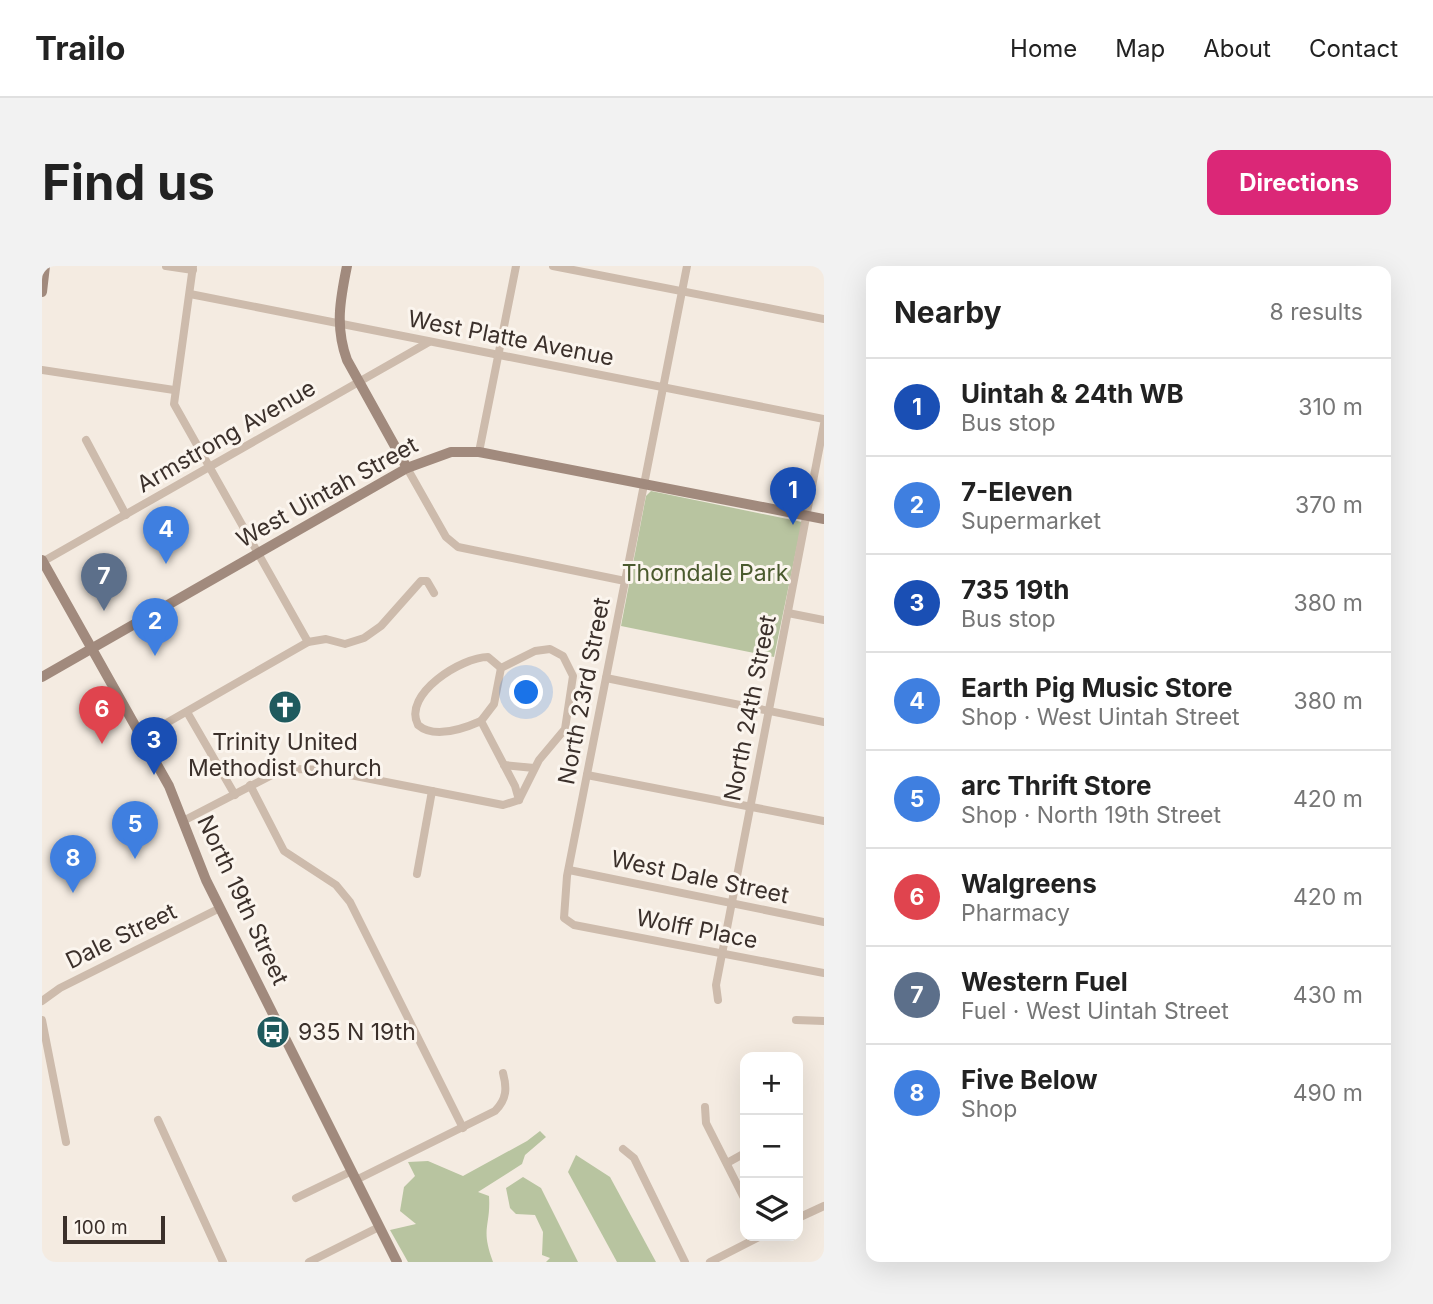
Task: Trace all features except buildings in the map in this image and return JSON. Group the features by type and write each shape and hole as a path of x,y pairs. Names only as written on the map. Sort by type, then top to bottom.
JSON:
{"main road":[{"path":"42,292 45,266"},
{"path":"347,266 338,323 343,349 407,468"},
{"name":"West Uintah Street","path":"42,677 407,468 451,452 479,452 824,519"},
{"name":"North 19th Street","path":"42,561 169,786 196,858 397,1262"}],"street":[{"path":"166,266 193,268 174,390 176,409 308,642"},
{"path":"479,452 516,266"},
{"path":"553,266 824,319"},
{"name":"North 23rd Street","path":"564,918 569,870 687,266"},
{"name":"West Platte Avenue","path":"190,294 824,421"},
{"name":"Armstrong Avenue","path":"42,561 429,342"},
{"path":"42,370 174,390"},
{"name":"North 24th Street","path":"718,1000 716,985 824,421"},
{"path":"86,440 126,515"},
{"path":"407,468 446,537 454,545 466,550 625,581"},
{"path":"142,737 308,642 326,639 341,644 358,641 381,626 421,581 427,581 434,593"},
{"path":"788,613 824,620"},
{"path":"501,668 536,651 550,649 563,656 571,670 573,687 565,729 534,768 519,800"},
{"path":"488,657 501,668 494,704 481,721 449,730 427,731 418,725 414,711 417,702 435,681 476,659 488,657"},
{"path":"606,678 824,722"},
{"path":"187,712 235,795"},
{"path":"481,721 519,800"},
{"path":"504,765 534,768"},
{"path":"183,821 250,785 279,773 306,769 503,804 519,800"},
{"path":"587,775 824,821"},
{"path":"250,785 284,851 345,895 463,1128"},
{"path":"417,874 432,791"},
{"name":"West Dale Street","path":"569,870 824,922"},
{"name":"Dale Street","path":"42,1000 60,988 220,908"},
{"name":"Wolff Place","path":"564,918 574,925 824,973"},
{"path":"42,1020 66,1142"},
{"path":"796,1020 824,1021"},
{"path":"296,1198 463,1128 500,1106 507,1088 503,1073"},
{"path":"705,1107 706,1123 740,1190"},
{"path":"158,1120 223,1262"},
{"path":"623,1149 634,1158 685,1262"},
{"path":"727,1163 740,1156"},
{"path":"803,1216 824,1206"},
{"path":"309,1262 379,1227"},
{"path":"710,1262 751,1241"}],"green space":[{"name":"Thorndale Park","path":"651,491 802,522 774,657 621,626 646,496"},
{"path":"540,1131 546,1137 525,1155 522,1164 478,1192 489,1196 487,1241 493,1262 408,1262 390,1230 416,1224 400,1211 404,1187 415,1176 408,1162 428,1161 463,1176"},
{"path":"576,1155 610,1177 656,1262 617,1262 568,1172"},
{"path":"523,1177 541,1188 578,1262 546,1262 550,1258 542,1255 543,1232 535,1215 516,1214 510,1208 506,1188"}],"place":[{"name":"Uintah & 24th WB","path":"793,525"},
{"name":"Earth Pig Music Store","path":"166,564"},
{"name":"Western Fuel","path":"104,611"},
{"name":"7-Eleven","path":"155,656"},
{"name":"Trinity United Methodist Church","path":"285,707"},
{"name":"Walgreens","path":"102,744"},
{"name":"735 19th","path":"154,775"},
{"name":"arc Thrift Store","path":"135,859"},
{"name":"Five Below","path":"73,893"},
{"name":"935 N 19th","path":"273,1032"}]}
